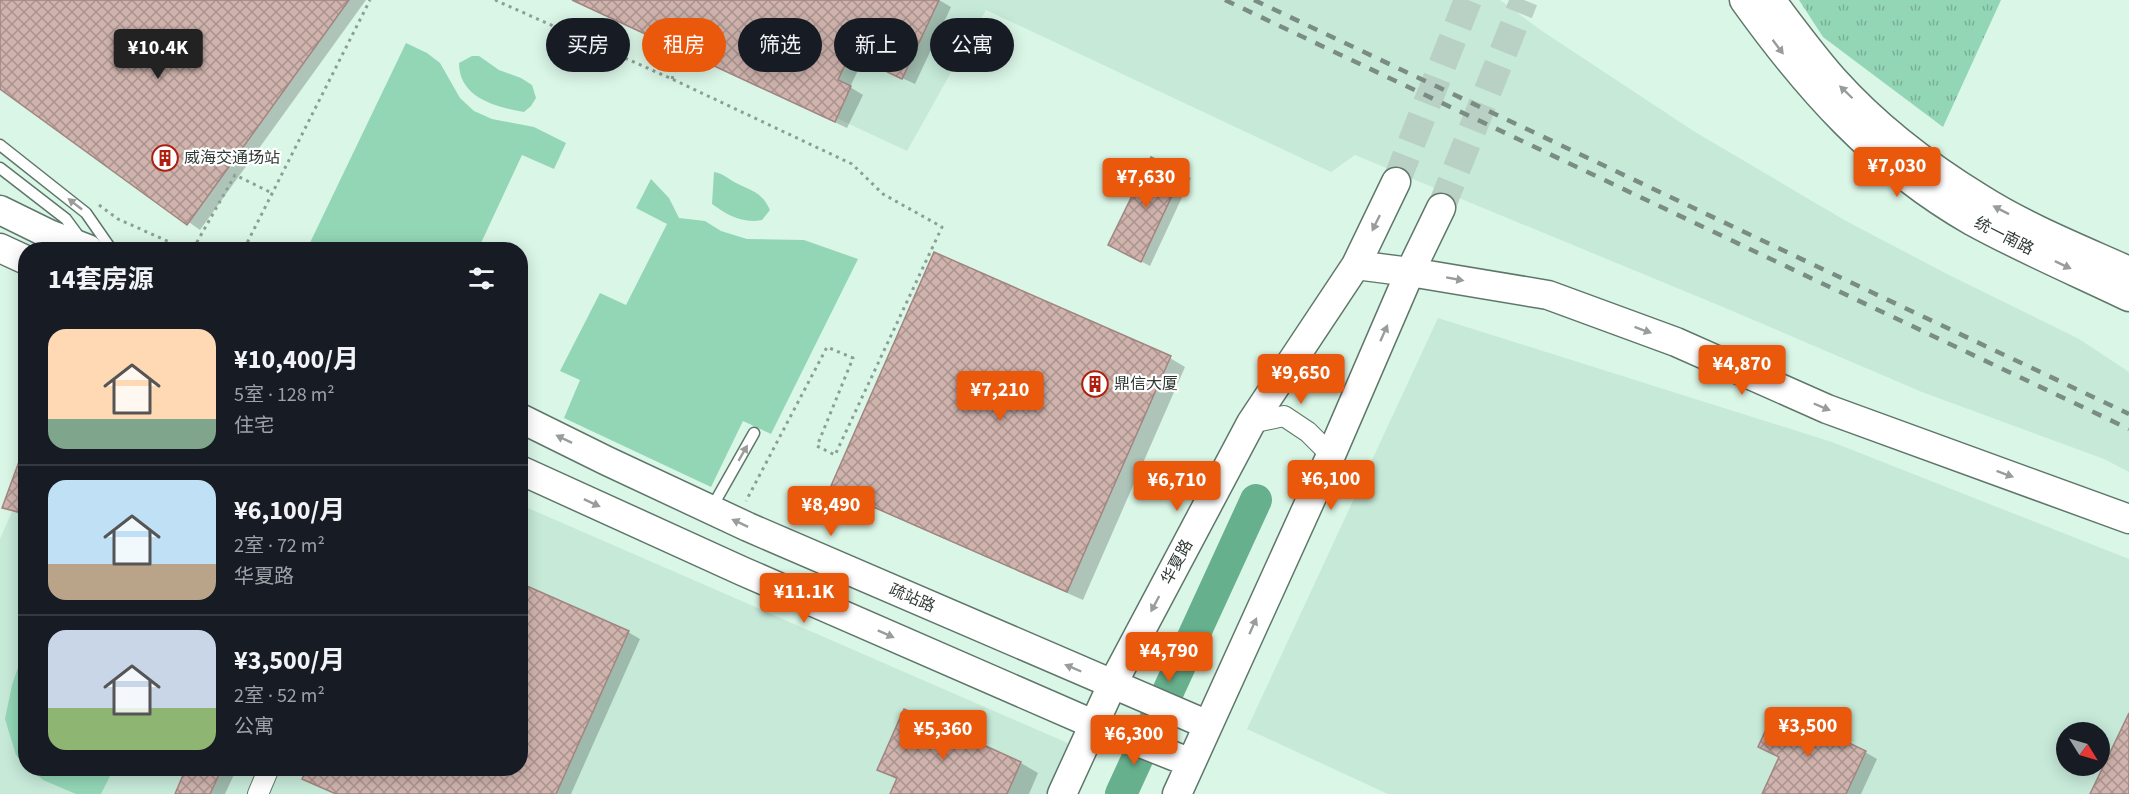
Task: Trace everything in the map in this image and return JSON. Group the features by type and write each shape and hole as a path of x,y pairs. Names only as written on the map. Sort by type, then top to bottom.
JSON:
{"main road":[{"name":"统一南路","path":"1744,0 1781,52 1819,97 1868,145 1915,183 1972,220 2129,297"},
{"name":"统一南路","path":"1772,0 1834,81 1887,131 1928,164 1983,201 2129,271"},
{"name":"华夏路","path":"1062,794 1101,727 1251,423 1356,265 1396,182"},
{"path":"1177,794 1184,761 1201,722 1331,455 1410,272 1441,208"},
{"path":"0,210 70,242"},
{"path":"0,248 18,256"},
{"path":"1356,265 1548,295 1676,342 1827,409 2129,519"},
{"name":"疏站路","path":"528,422 723,515 1201,722"},
{"path":"528,474 742,571 1184,761"}],"street":[{"path":"0,255 18,266"},
{"path":"1251,423 1284,416 1308,432 1331,455"},
{"path":"528,478 551,484"},
{"path":"258,794 266,776"}],"lane":[{"path":"0,145 86,213 106,242"},
{"path":"0,168 66,219 83,242"},
{"path":"723,515 754,433"}],"path":[{"path":"248,242 370,0"},
{"path":"495,0 672,79 852,164 883,194 942,227 835,455 818,446 853,358 827,347 723,515"},
{"path":"672,79 674,72"},
{"path":"197,242 235,175 272,193"},
{"path":"92,200 118,219 169,242"}],"shaded area":[{"path":"584,0 1500,0 1542,31 1695,132 1846,221 2079,339 2129,372 2129,472 2104,459 1922,392 1355,155 1331,172 1014,23 1014,18 1003,18 986,10 982,18 930,18 930,72 951,72 907,151 738,72 822,72 822,18 738,18 738,72 726,66 726,18 642,18 642,27 630,22 630,18 623,18"},
{"path":"1438,318 1832,442 2129,559 2129,794 1388,794 1247,729"},
{"path":"18,498 18,776 528,776 528,508 1072,745 1049,794 0,794 0,539"}],"green space":[{"path":"1799,0 2001,0 1943,127 1823,37"},
{"path":"406,43 427,53 440,63 460,98 474,111 492,119 534,127 566,143 554,169 522,155 481,242 310,242"},
{"path":"472,56 479,56 499,70 521,78 532,85 536,98 531,106 524,112 513,110 491,104 472,93 465,85 459,63"},
{"path":"714,172 760,195 770,210 762,220 748,221 736,218 712,204"},
{"path":"651,179 669,198 679,218 705,221 721,231 747,239 804,240 858,259 771,434 743,421 711,487 564,418 580,380 560,371 600,293 626,305 667,224 636,208"},
{"path":"18,667 18,757 5,719"},
{"path":"39,776 110,776 101,794 76,794"}],"building":[{"name":"威海交通场站","path":"0,0 349,0 187,225 0,89"},
{"path":"572,0 939,0 918,45 918,18 834,18 834,72 842,72 838,80 851,86 835,122 726,71 726,18 642,18 642,32 630,27 630,18 611,18"},
{"path":"887,72 905,72 902,79"},
{"path":"1151,157 1183,172 1141,262 1108,245"},
{"path":"934,252 1171,356 1067,592 830,488"},
{"path":"18,464 18,512 2,508"},
{"path":"528,587 629,631 556,794 336,794 302,779 303,776 528,776"},
{"path":"1776,708 1866,751 1846,794 1762,794 1779,757 1758,747"},
{"path":"904,709 1021,762 1007,794 890,794 897,778 877,770"},
{"path":"2129,713 2129,794 2090,794 2099,776 2110,776 2110,752"},
{"path":"183,776 218,776 210,794 175,794"}],"waterway":[{"path":"1121,794 1256,500"}],"tunnel":[{"path":"1396,182 1468,0"},
{"path":"1441,208 1524,0"}],"railway":[{"path":"1225,0 2129,429"},
{"path":"1254,0 2129,414"}],"place":[{"name":"威海交通场站","path":"165,158"},
{"name":"鼎信大厦","path":"1095,384"}]}
